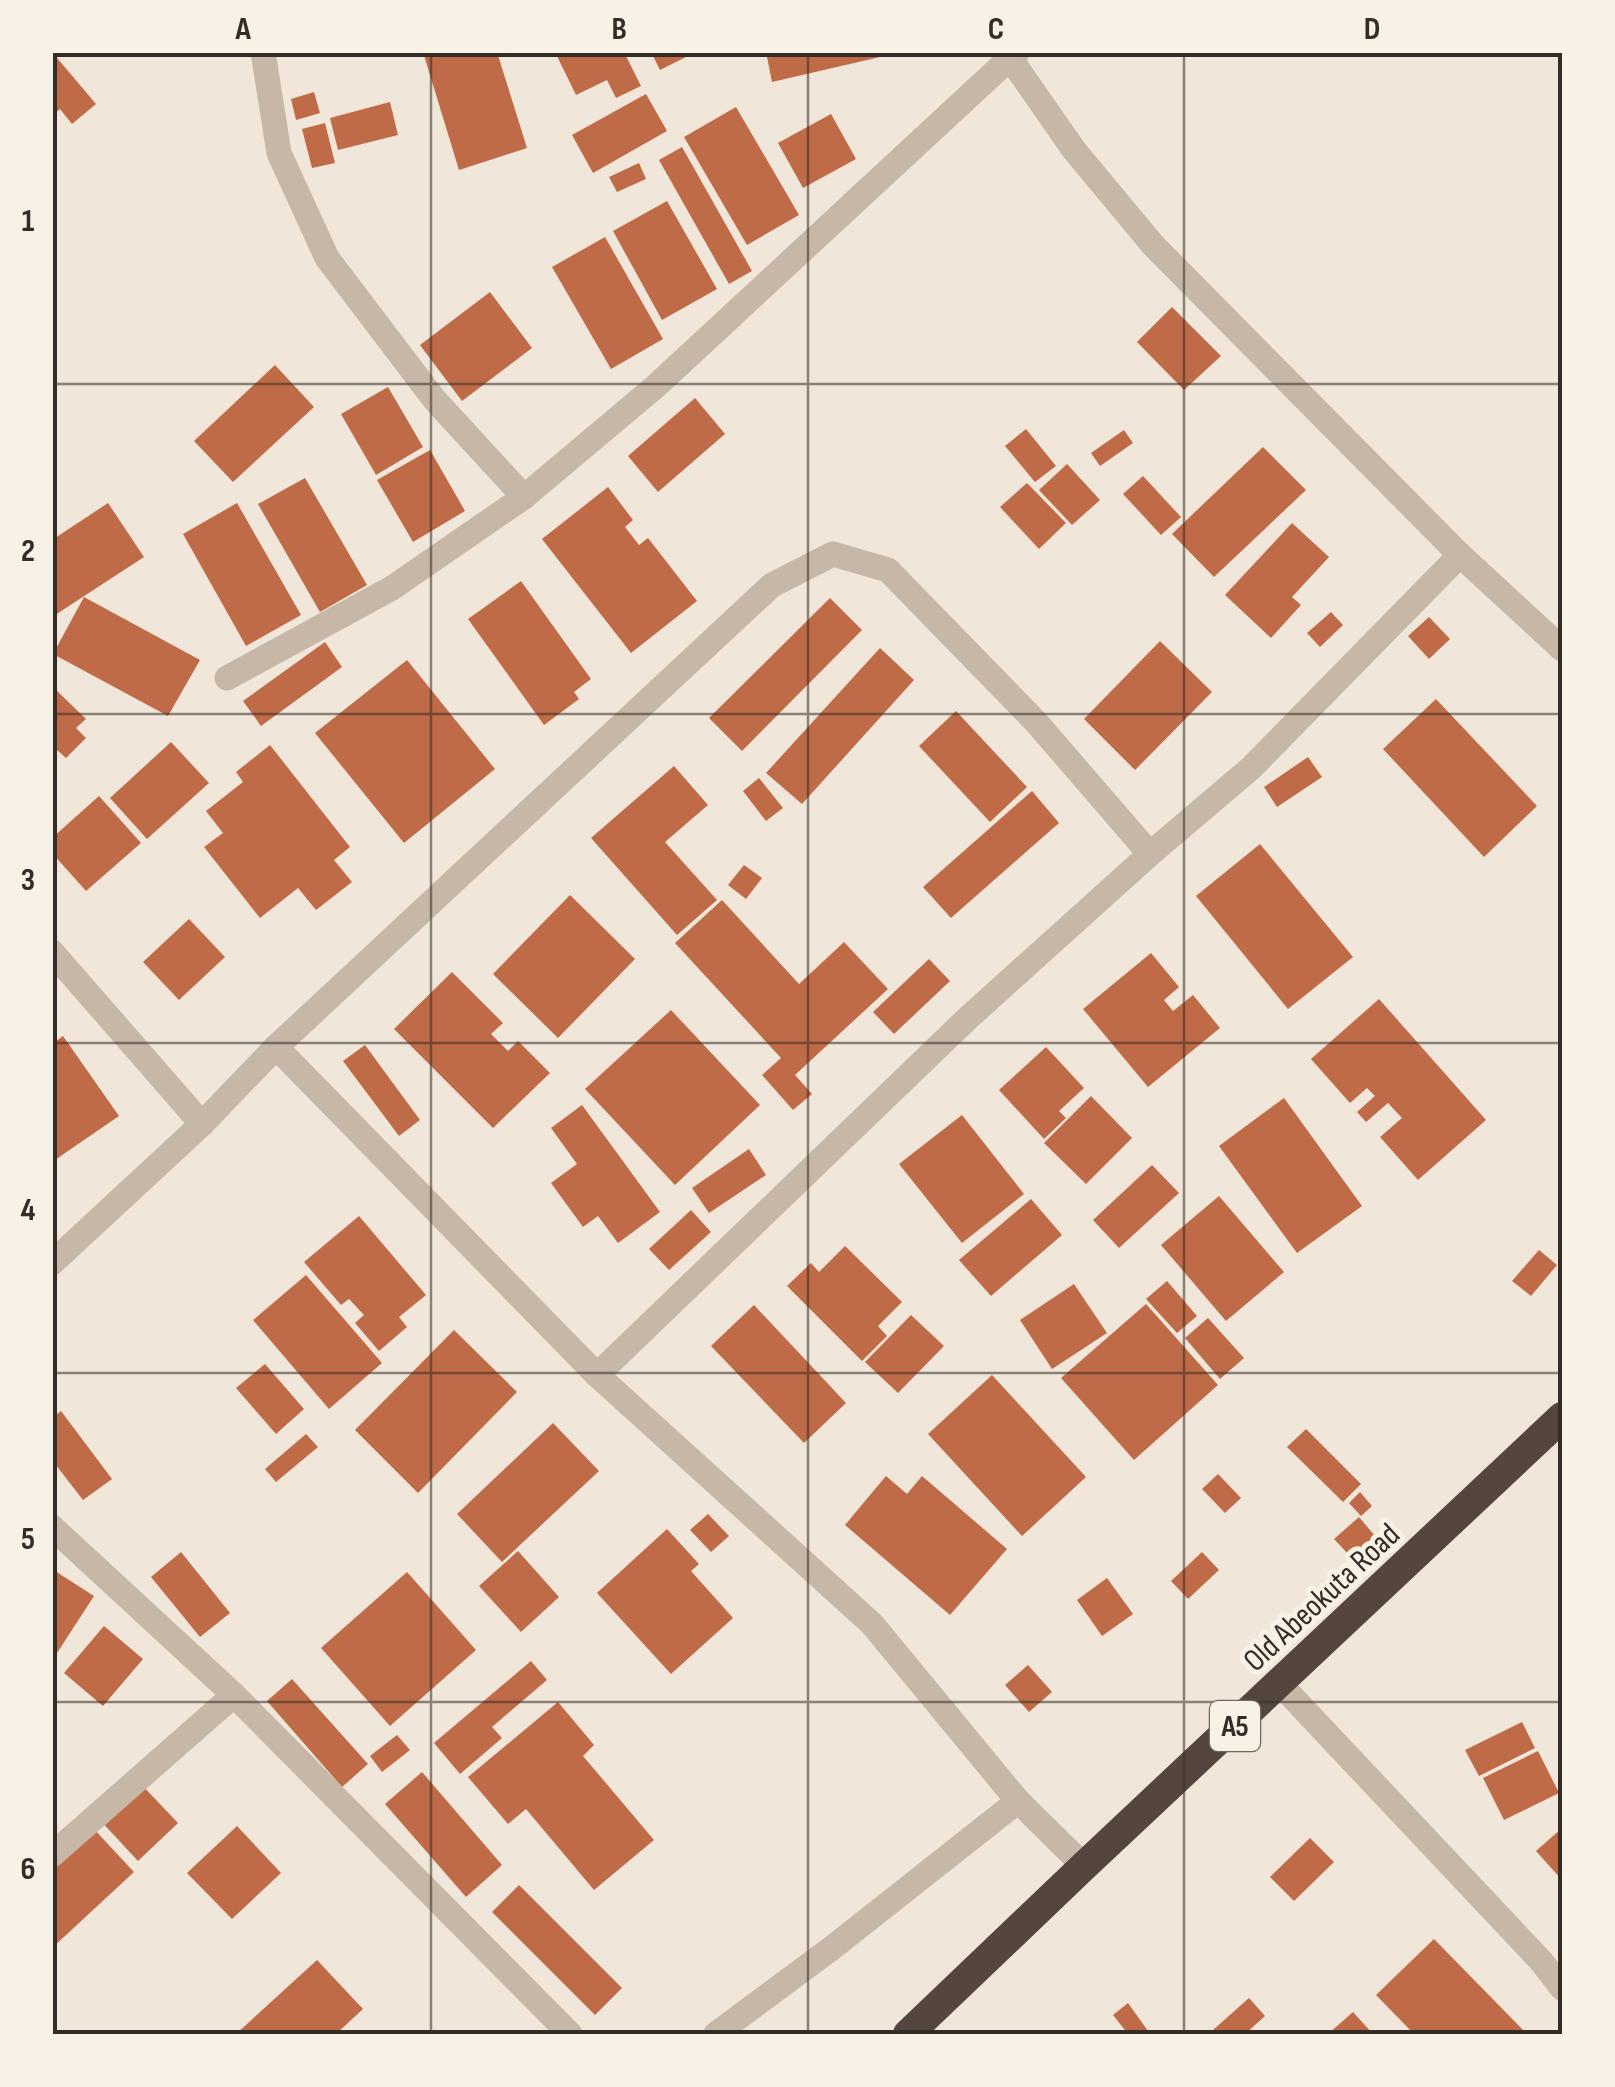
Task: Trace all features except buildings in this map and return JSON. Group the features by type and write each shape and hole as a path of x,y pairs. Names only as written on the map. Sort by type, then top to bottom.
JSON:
{"highway":[{"name":"Old Abeokuta Road","path":"908,2034 1084,1866 1558,1429"}],"street":[{"path":"263,52 279,153 327,258 434,399 524,496"},
{"path":"228,678 392,588 524,496 656,386 1011,54 1074,150 1153,245 1460,554 1562,649"},
{"path":"52,1262 202,1124 276,1047 772,585 834,554 888,570 1036,722 1150,854"},
{"path":"597,1376 968,1018 1251,768 1460,554"},
{"path":"52,952 202,1124"},
{"path":"276,1047 597,1376 872,1624 1018,1801 1084,1866"},
{"path":"52,1528 234,1695 570,2034"},
{"path":"1280,1684 1541,1960 1562,1988"},
{"path":"52,1855 234,1695"},
{"path":"716,2034 1018,1801"}]}
